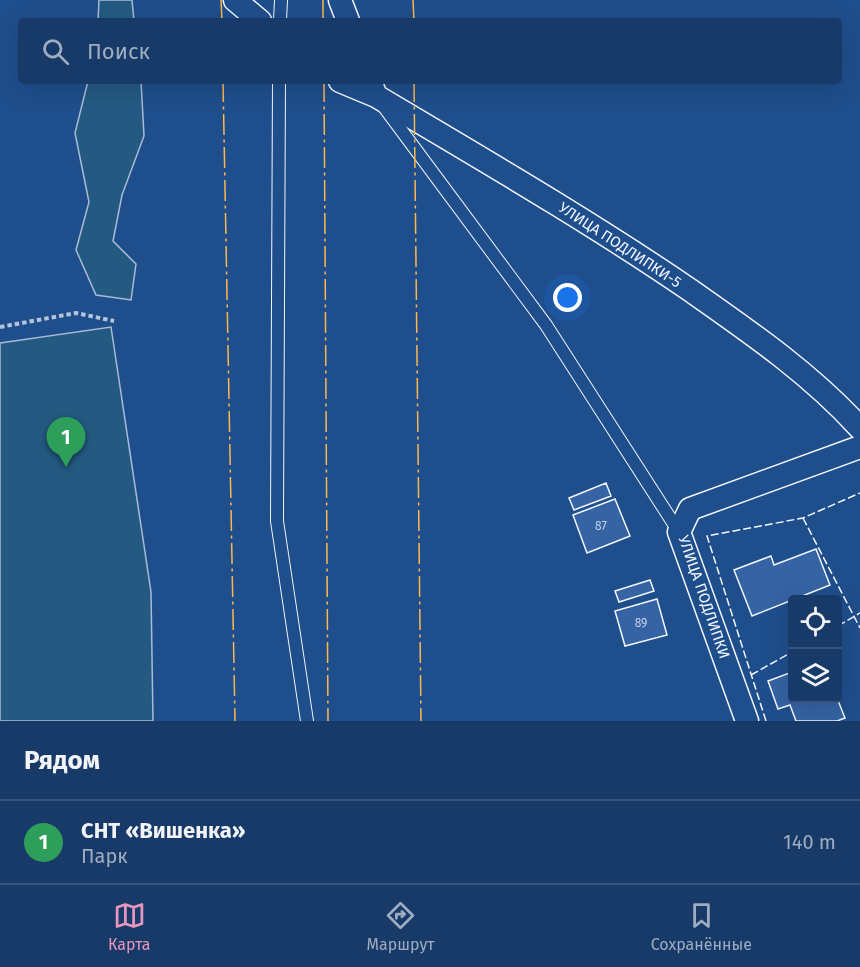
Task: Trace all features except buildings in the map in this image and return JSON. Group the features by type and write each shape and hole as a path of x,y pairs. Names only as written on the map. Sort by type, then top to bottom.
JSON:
{"street":[{"path":"235,0 256,18"},
{"path":"339,0 347,18"},
{"name":"УЛИЦА ПОДЛИПКИ-5","path":"352,84 373,89 616,240 740,324 834,399 860,428"},
{"name":"УЛИЦА ПОДЛИПКИ","path":"747,721 679,532 690,509 860,447"}],"lane":[{"path":"280,18 281,0"},
{"path":"279,84 277,521 307,721"},
{"path":"373,89 558,342 679,532"}],"path":[{"path":"0,327 76,313 114,321"}],"shaded area":[{"path":"99,0 132,0 134,18 98,18"},
{"path":"87,84 141,84 144,136 122,195 113,241 136,264 131,300 96,295 76,250 89,202 75,133"},
{"path":"111,327 151,592 153,721 0,721 0,343"}],"fence":[{"path":"766,721 707,536 803,518 860,493"},
{"path":"803,518 860,628"},
{"path":"842,624 860,613"},
{"path":"751,675 788,654"}],"power":[{"path":"221,0 222,18"},
{"path":"323,0 323,18"},
{"path":"413,0 414,18"},
{"path":"223,84 235,721"},
{"path":"324,84 328,721"},
{"path":"414,84 421,721"}],"place":[{"name":"СНТ «Вишенка»","path":"66,467"}]}
